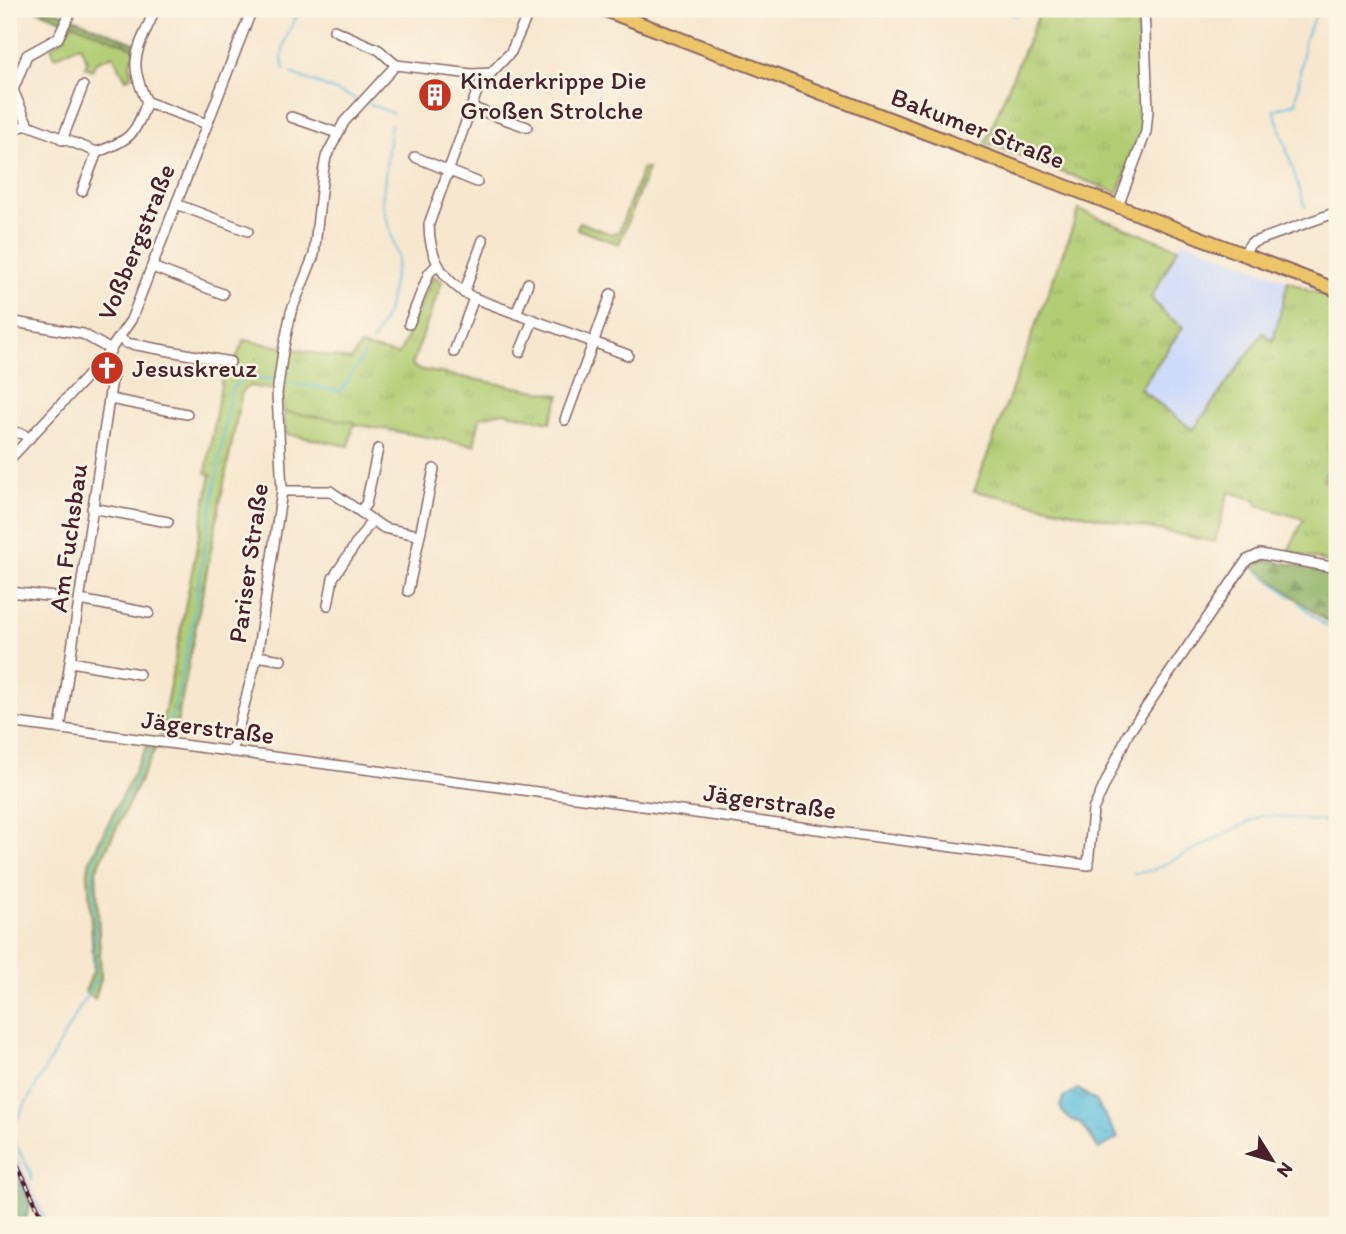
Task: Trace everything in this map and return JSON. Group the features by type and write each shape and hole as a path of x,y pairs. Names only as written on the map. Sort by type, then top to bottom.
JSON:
{"main road":[{"name":"Bakumer Straße","path":"601,9 1337,290"}],"street":[{"path":"28,125 11,89 23,60 31,52 58,38 72,9"},
{"path":"155,9 134,64 135,76 147,102 207,124"},
{"name":"Voßbergstraße","path":"9,460 108,353 131,320 252,9"},
{"path":"334,30 379,50 396,65 483,75 491,73 508,57 530,9"},
{"path":"1118,206 1146,132 1148,110 1144,9"},
{"name":"Pariser Straße","path":"232,752 257,656 282,491 276,424 279,376 291,312 314,255 323,173 337,133 356,105 396,65"},
{"path":"483,75 429,224 430,247 436,265 446,278 474,298 628,355"},
{"path":"62,140 83,86"},
{"path":"9,130 28,125 97,152 130,138 147,102"},
{"path":"472,108 527,127"},
{"path":"291,117 337,133"},
{"path":"82,191 97,152"},
{"path":"415,157 477,182"},
{"path":"176,204 248,231"},
{"path":"1243,254 1251,243 1337,212"},
{"path":"464,293 483,240"},
{"path":"409,324 429,273 436,265"},
{"path":"152,267 223,294"},
{"path":"516,313 528,283"},
{"path":"565,420 611,294"},
{"path":"454,352 474,298"},
{"path":"520,352 533,320"},
{"path":"9,321 83,334 108,353"},
{"path":"120,338 126,343 230,362"},
{"name":"Am Fuchsbau","path":"60,729 110,400 113,372 108,353"},
{"path":"110,400 187,414"},
{"path":"9,431 23,434 29,439"},
{"path":"360,511 366,504 378,449"},
{"path":"408,591 434,468"},
{"path":"282,491 330,491 384,528 418,535"},
{"path":"92,508 168,522"},
{"path":"328,604 332,578 372,520"},
{"name":"Jägerstraße","path":"9,722 1088,864 1093,810 1128,734 1247,560 1260,554 1337,568"},
{"path":"9,592 65,598"},
{"path":"80,600 149,613"},
{"path":"257,656 281,660"},
{"path":"71,662 139,674"}],"shaded area":[{"path":"1183,240 1288,281 1273,341 1262,334 1193,430 1139,389 1183,327 1150,298"},
{"path":"9,1141 49,1225 43,1225 9,1155"}],"green space":[{"path":"34,9 51,9 137,44 136,49"},
{"path":"1041,9 1137,9 1142,128 1118,193 985,143"},
{"path":"71,23 136,49 130,63 131,76 126,79 113,55 96,62 92,70 85,67 87,61 80,45 55,57 51,47 65,37"},
{"path":"643,168 648,169 619,244 577,229 579,222 611,234 619,231"},
{"path":"1079,210 1178,248 1151,298 1165,314 1183,327 1140,389 1193,430 1263,333 1273,341 1288,281 1337,301 1337,453 1323,479 1326,481 1337,461 1337,553 1330,563 1288,551 1304,519 1257,505 1257,500 1229,492 1215,542 974,491"},
{"path":"433,276 442,282 412,365 418,369 560,395 550,422 504,412 480,417 474,445 284,412 282,391 249,386 242,391 174,738 160,736 211,474 206,473 224,366 233,366 244,340 351,360 360,346 399,355"},
{"path":"284,412 354,422 349,446 286,434"},
{"path":"1257,559 1337,571 1337,624 1329,623 1253,566"},
{"path":"147,746 156,747 96,870 101,978 95,999 85,992 94,970 88,872 90,860"},
{"path":"9,1160 30,1204 24,1225 9,1225"}],"water":[{"path":"1078,1089 1096,1101 1118,1138 1099,1149 1084,1127 1066,1116 1060,1106 1064,1097"}],"waterway":[{"path":"284,69 284,46 300,9"},
{"path":"1006,12 1016,15 1032,9"},
{"path":"1305,207 1274,110 1296,103 1305,38 1319,9"},
{"path":"291,73 356,99"},
{"path":"367,103 392,113"},
{"path":"372,343 387,313 398,257 382,203 391,124"},
{"path":"285,382 341,391 364,355"},
{"path":"163,734 174,712 192,625 230,396 233,387 243,379 273,379"},
{"path":"1251,566 1292,597"},
{"path":"1299,603 1324,625 1337,629"},
{"path":"32,1181 30,1171 9,1133 96,979 93,862 151,748"},
{"path":"1134,874 1153,870 1263,815 1337,823"},
{"path":"9,1176 12,1182 21,1187 26,1204 21,1225"},
{"path":"728,1225 739,1220 763,1225"}],"railway":[{"path":"9,1149 46,1225"}],"place":[{"name":"Kinderkrippe Die Großen Strolche","path":"435,95"},
{"name":"Jesuskreuz","path":"107,368"}]}
